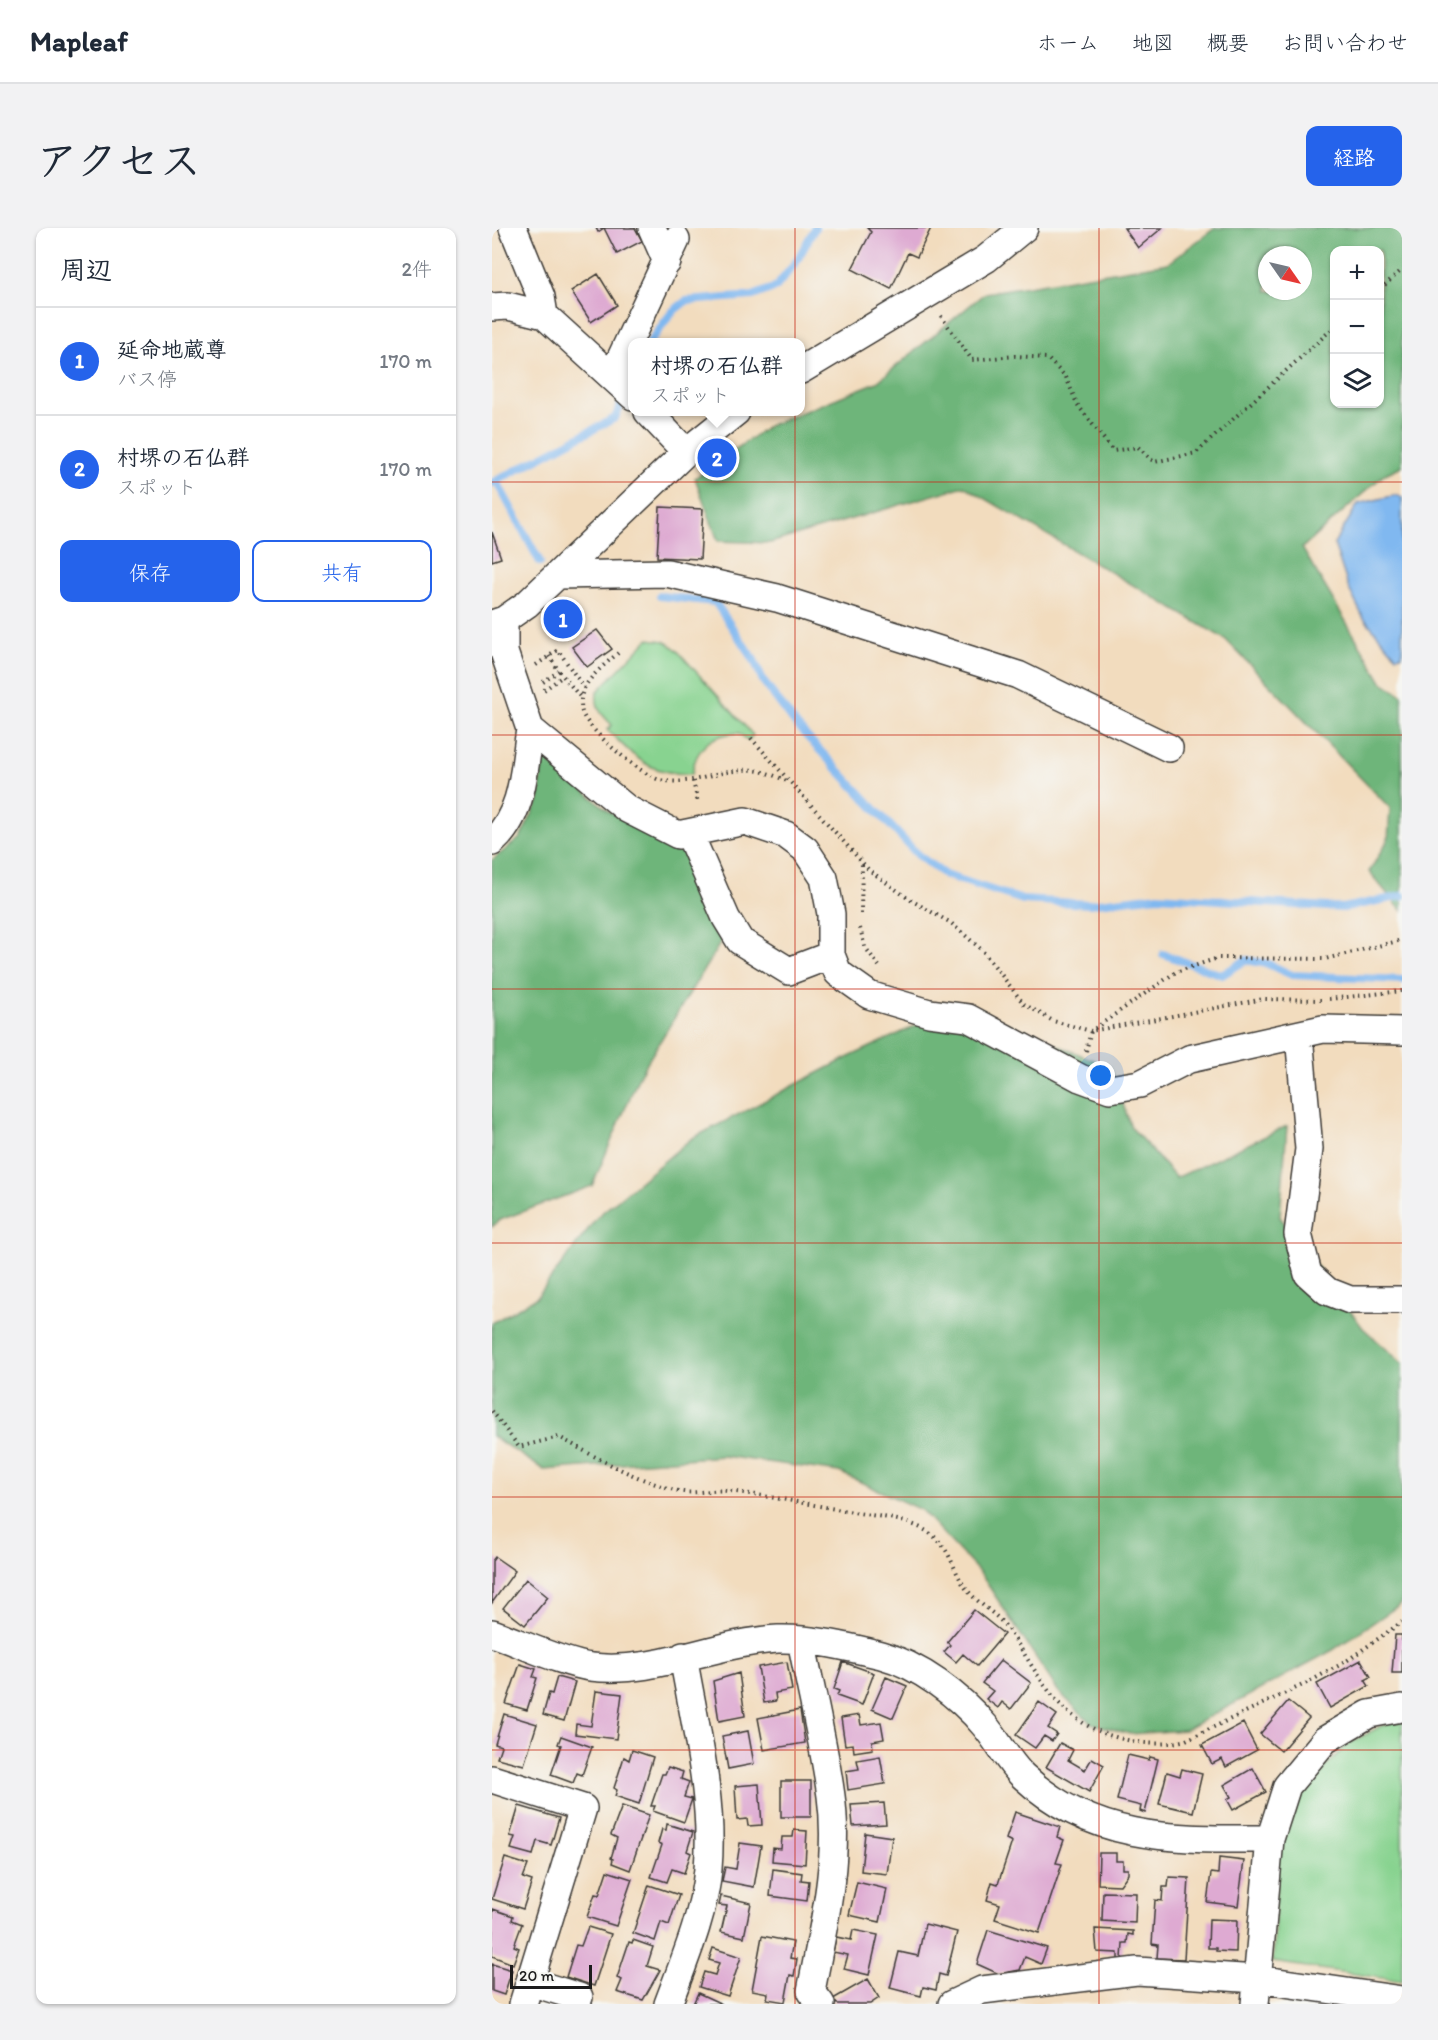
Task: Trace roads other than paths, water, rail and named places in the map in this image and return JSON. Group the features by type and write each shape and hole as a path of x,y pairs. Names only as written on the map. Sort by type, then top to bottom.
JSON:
{"street":[{"path":"513,228 541,297 544,315"},
{"path":"631,338 672,251 652,228"},
{"path":"805,368 986,258 1024,228"},
{"path":"492,307 508,306 544,315 628,391"},
{"path":"613,375 628,343"},
{"path":"653,416 686,452"},
{"path":"730,416 686,452 527,604 498,622 498,662 530,729 627,809 678,836 745,821 786,835 805,849 824,878 831,914 831,955 838,974 869,995 929,1013 968,1018 1080,1078 1110,1089 1140,1084 1189,1059 1311,1032 1402,1031"},
{"path":"558,575 667,573 777,598 1018,675 1169,748"},
{"path":"492,842 501,835 518,805 530,729"},
{"path":"689,833 726,918 740,941 789,971 831,955"},
{"path":"1311,1032 1309,1149 1298,1234 1308,1274 1327,1291 1350,1300 1402,1300"},
{"path":"492,1633 589,1667 637,1668 683,1656 776,1639 801,1640 883,1655 925,1674 984,1725 1021,1774 1055,1803 1115,1829 1172,1839 1270,1839"},
{"path":"801,1640 831,1798 832,1840 825,1916 811,1991 821,2004"},
{"path":"668,2004 694,1934 708,1870 709,1809 683,1656"},
{"path":"1256,1991 1270,1839 1287,1786 1325,1740 1369,1714 1402,1708"},
{"path":"492,1779 584,1808 526,1993 579,1997"},
{"path":"952,2004 982,1990 1137,1971 1256,1991 1402,2000"}],"water":[{"path":"1396,495 1402,497 1402,655 1396,656 1363,617 1349,589 1334,544 1358,504"}],"waterway":[{"path":"653,338 672,312 686,301 753,296 776,287 796,262 815,228"},
{"path":"492,483 615,418 628,388"},
{"path":"497,482 540,562"},
{"path":"660,596 715,602 754,660 763,681 797,726 918,855 945,875 1023,900 1089,904 1158,896 1343,908 1402,896"},
{"path":"1163,954 1222,975 1246,960 1268,964 1292,975 1402,980"}],"place":[{"name":"村堺の石仏群","path":"717,458"},
{"name":"延命地蔵尊","path":"563,619"}]}
